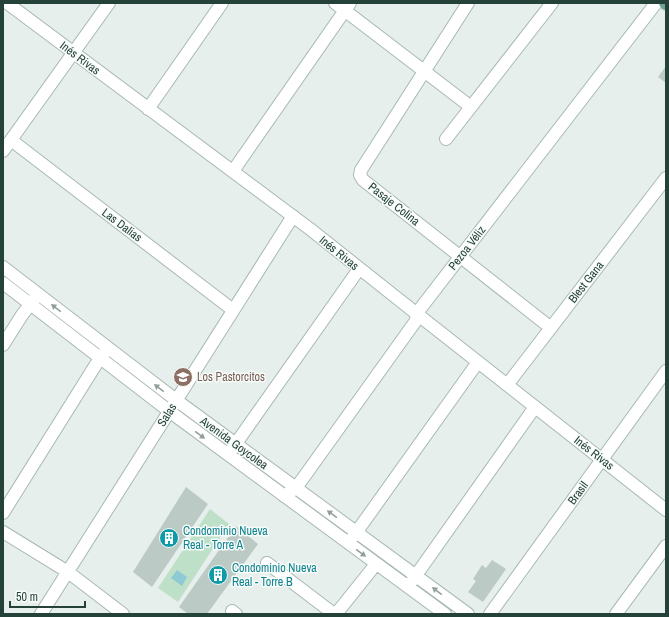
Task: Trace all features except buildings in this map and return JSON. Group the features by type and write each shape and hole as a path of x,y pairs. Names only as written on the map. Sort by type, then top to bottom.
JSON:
{"street":[{"name":"Inés Rivas","path":"7,3 293,216 666,510"},
{"path":"3,151 109,3"},
{"path":"148,109 222,3"},
{"path":"335,3 348,7 424,72 471,107"},
{"name":"Pasaje Colina","path":"468,3 361,170 360,175 363,180 551,328"},
{"path":"446,139 552,3"},
{"name":"Pezoa Véliz","path":"284,496 296,488 415,322 420,309 656,3"},
{"path":"233,172 348,7"},
{"name":"Las Dalias","path":"11,140 233,310"},
{"name":"Blest Gana","path":"507,385 666,178"},
{"name":"Salas","path":"41,614 293,216"},
{"name":"Avenida Goycolea","path":"3,267 38,294 169,411 445,614"},
{"path":"228,455 360,269"},
{"name":"Avenida Goycolea","path":"3,283 30,304 176,400 468,614"},
{"path":"3,345 15,325 38,294"},
{"path":"3,513 104,353"},
{"path":"348,544 478,362"},
{"name":"Brasil","path":"490,614 666,371"},
{"path":"408,587 535,407"},
{"path":"3,532 68,572 111,610 123,614"},
{"path":"616,614 666,546"},
{"path":"267,563 335,614 376,564"}],"green space":[{"path":"210,509 229,524 178,602 158,588"}],"water":[{"path":"177,570 187,577 182,586 171,578"}],"place":[{"name":"Los Pastorcitos","path":"183,377"},
{"name":"Condominio Nueva Real - Torre A","path":"169,538"},
{"name":"Condominio Nueva Real - Torre B","path":"218,575"}]}
